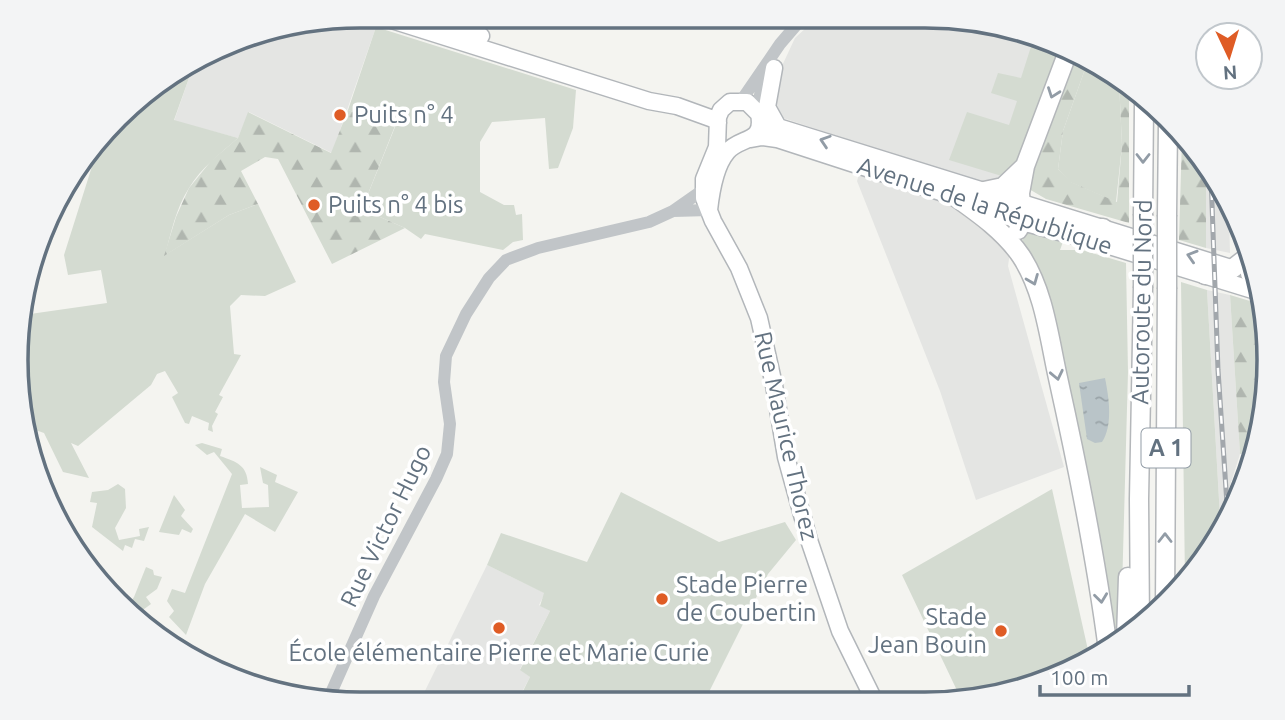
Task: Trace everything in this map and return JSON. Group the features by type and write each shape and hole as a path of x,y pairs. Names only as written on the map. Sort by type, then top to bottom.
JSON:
{"highway":[{"path":"1065,59 1025,166 1020,189 1022,222 1016,239 1033,278 1042,308 1079,473 1098,572 1106,638"},
{"name":"Autoroute du Nord","path":"1140,613 1144,110"},
{"name":"Autoroute du Nord","path":"1165,590 1168,133"},
{"path":"984,191 1003,187 1025,166"},
{"path":"954,196 989,222 1020,253"},
{"path":"1022,222 1035,218 1076,229 1103,228"},
{"path":"1205,275 1231,268 1242,261"},
{"path":"1127,623 1131,514 1139,499"}],"main road":[{"path":"418,28 687,110 713,119 727,139 746,141"},
{"path":"454,28 698,103 752,105 758,114 758,130 746,141 732,146 724,156 712,188 709,210"},
{"path":"774,68 767,107 778,127"},
{"path":"703,190 704,179 717,147 721,110 733,103"},
{"name":"Avenue de la République","path":"758,114 778,127 1246,274"},
{"name":"Avenue de la République","path":"746,141 762,137 777,139 954,196 1022,222 1250,289"},
{"name":"Rue Maurice Thorez","path":"703,190 709,210 739,268 758,315 774,385 786,457 808,540 840,631 870,692"}],"street":[{"path":"733,103 795,28"},
{"path":"758,114 761,90 793,31"},
{"name":"Rue Victor Hugo","path":"332,690 374,596 447,454 450,424 444,382 446,356 466,314 489,278 506,260 521,253 649,222 673,211 703,190"},
{"name":"Rue Victor Hugo","path":"673,211 709,210"}],"shaded area":[{"path":"376,28 332,153 249,112 238,138 174,121 190,74 213,62 253,46 295,34"},
{"path":"806,28 925,28 990,34 1034,47 1020,183 1008,266 1064,467 976,500 940,391 857,181 868,146 780,117 772,101 781,68 795,38"},
{"path":"1206,184 1229,227 1230,253 1206,248"},
{"path":"1207,290 1230,295 1240,454 1220,513"},
{"name":"École élémentaire Pierre et Marie Curie","path":"487,565 545,593 539,605 550,611 520,669 530,677 522,692 424,692"}],"green space":[{"path":"376,28 576,90 573,128 558,168 549,169 545,118 492,122 480,142 480,192 504,205 514,205 516,215 522,214 523,240 513,242 503,250 425,234 421,239 405,228 362,209 395,127 348,110"},
{"path":"1031,46 1058,56 1021,160 1005,177 949,160 967,112 1009,125 1017,101 991,93 998,73 1021,78"},
{"path":"1072,62 1085,69 1063,131 1058,169 1071,182 1117,202 1122,145 1119,92 1129,99 1129,223 1046,199 1029,189 1041,143"},
{"path":"1085,69 1119,92 1122,145 1116,202 1070,182 1058,169 1063,131"},
{"path":"190,74 174,120 238,138 205,167 184,196 165,255 229,215 258,204 296,282 265,296 241,295 230,306 234,354 241,355 219,395 223,397 215,412 218,414 212,426 213,432 208,430 209,423 192,416 189,424 185,423 172,397 178,393 165,371 157,374 151,385 78,446 71,443 89,478 63,472 44,433 35,430 31,403 28,360 31,314 107,303 101,270 68,275 64,255 93,164 110,141 141,110"},
{"path":"348,110 395,126 362,209 405,228 332,264 278,159 265,157 241,171 258,204 229,215 164,256 176,217 189,188 211,161 238,138 248,112 331,153"},
{"path":"1182,150 1206,184 1206,248 1179,240"},
{"path":"1026,227 1064,239 1060,250 1082,250 1126,263 1128,372 1121,627 1110,629 1108,596 1092,496 1050,308 1022,242"},
{"path":"1181,282 1207,290 1220,513 1185,566"},
{"path":"1230,295 1252,302 1256,338 1256,382 1251,425 1244,453 1240,454"},
{"path":"202,443 222,449 220,456 236,462 246,472 248,484 240,485 242,508 269,507 268,485 263,483 260,467 277,475 275,482 298,492 275,532 245,514 205,584 186,635 169,617 174,611 167,601 172,589 185,593 232,474 214,452 207,455 195,445"},
{"path":"118,484 125,489 126,508 115,528 119,540 140,536 139,529 149,527 144,541 135,539 132,548 125,545 123,551 92,527 97,503 90,502 92,492 108,490"},
{"path":"1052,489 1088,650 1052,667 1011,681 957,690 902,575"},
{"name":"Stade Pierre de Coubertin","path":"621,492 719,542 785,522 796,540 768,574 709,692 522,692 530,677 520,670 550,611 540,606 544,593 487,565 501,533 587,562"},
{"path":"174,495 185,510 181,516 193,529 191,533 182,529 179,535 159,532"},
{"path":"146,567 153,570 154,575 162,577 157,589 146,597 151,604 142,611 131,601"}],"water":[{"path":"1105,378 1109,403 1108,428 1102,442 1095,443 1087,439 1079,383"}],"railway":[{"path":"1212,192 1218,370 1227,499"}],"place":[{"name":"Puits n° 4","path":"340,115"},
{"name":"Puits n° 4 bis","path":"314,205"},
{"name":"Stade Pierre de Coubertin","path":"662,599"},
{"name":"École élémentaire Pierre et Marie Curie","path":"499,628"},
{"name":"Stade Jean Bouin","path":"1001,631"}]}
